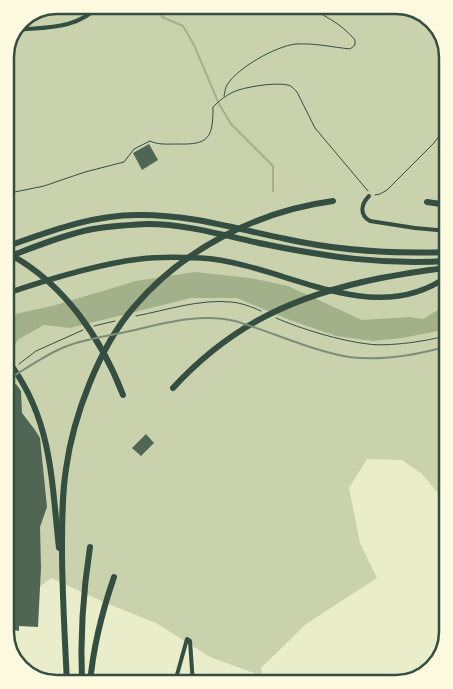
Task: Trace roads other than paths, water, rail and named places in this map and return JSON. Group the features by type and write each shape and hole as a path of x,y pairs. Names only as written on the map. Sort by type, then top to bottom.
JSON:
{"highway":[{"path":"67,675 62,569 62,506 69,448 79,410 101,360 121,323 132,308 165,275 206,246 256,221 303,206 333,201"},
{"path":"427,202 439,204"},
{"path":"14,244 65,226 89,220 135,215 188,217 328,247 372,252 439,252"},
{"path":"14,255 86,230 108,226 149,224 195,229 313,254 361,261 439,264"},
{"path":"14,258 36,272 65,298 79,314 115,375 123,395"},
{"path":"14,291 111,264 160,258 202,258 249,266 352,296 372,298 403,296 424,289 439,281"},
{"path":"173,388 201,359 227,339 278,310 321,292 350,284 439,267"},
{"path":"14,370 34,403 47,443 52,471 62,569"},
{"path":"82,675 81,626 90,547"},
{"path":"91,675 100,622 114,577"}],"street":[{"path":"23,30 46,29 66,24 87,14"},
{"path":"370,196 362,211 366,219 370,221 439,230"},
{"path":"177,675 187,639 190,641 192,675"}],"waterway":[{"path":"161,14 162,17 183,26 194,45 219,104 231,124 273,166 273,191"}],"railway":[{"path":"14,375 47,355 69,345 164,323 207,318 235,321 306,346 349,357 399,356 439,348"}]}
